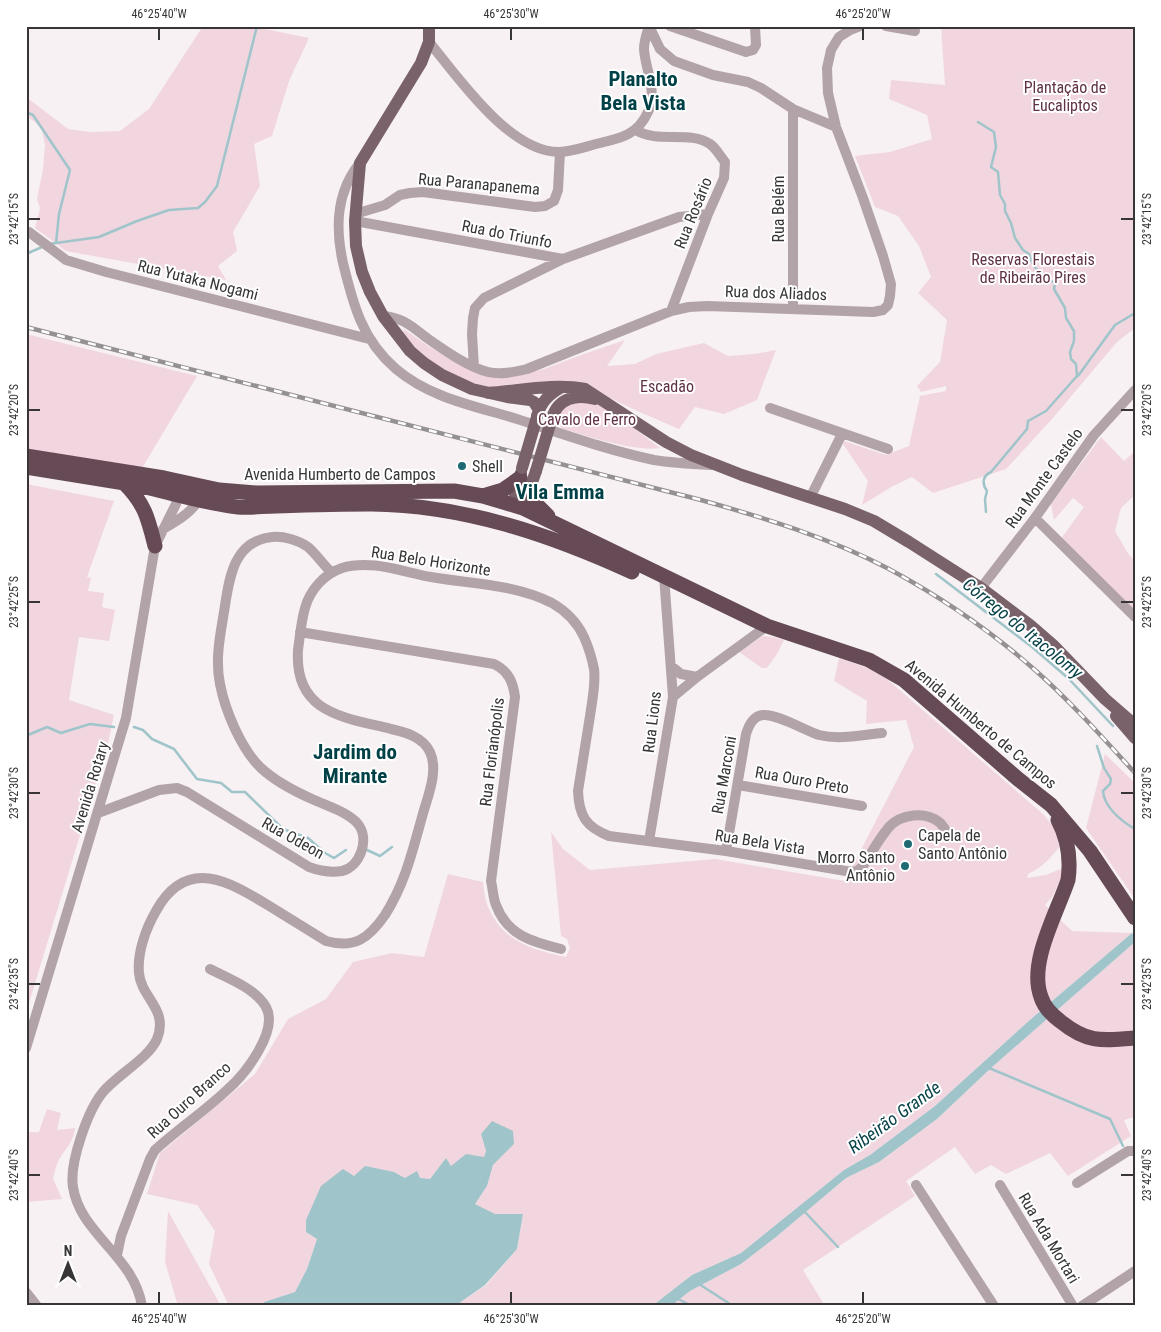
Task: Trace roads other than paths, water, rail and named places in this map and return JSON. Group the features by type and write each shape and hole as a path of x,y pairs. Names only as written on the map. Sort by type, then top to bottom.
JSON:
{"highway":[{"name":"Avenida Humberto de Campos","path":"26,456 178,488 241,507 371,504 433,509 486,518 525,529 664,581"},
{"name":"Avenida Humberto de Campos","path":"26,468 124,483 178,488"},
{"path":"483,496 503,490 524,479 540,509 555,522"},
{"path":"124,483 137,496 148,516 155,546"},
{"path":"433,509 436,495 442,492 454,491"},
{"name":"Avenida Humberto de Campos","path":"202,494 454,491 483,496 555,522 664,581 765,628 834,647 869,660 904,680 1018,779 1051,805 1090,851 1135,918"},
{"path":"486,518 517,508 525,529"},
{"name":"Avenida Humberto de Campos","path":"1051,805 1063,830 1069,852 1070,869 1068,880 1041,955 1038,974 1041,997 1047,1009 1072,1031 1099,1041 1135,1038"},
{"path":"1070,869 1078,864 1097,861"}],"main road":[{"path":"428,26 429,42 421,63 360,163 355,218 356,246 362,272 383,316 410,351 424,363 454,382 472,389 530,400 534,402 538,413"},
{"path":"488,393 544,392 562,387 585,389 666,442 714,465 811,496 874,521 981,588 1030,624 1105,699 1135,725"},
{"path":"517,508 544,392"},
{"path":"544,392 552,400 553,416"},
{"path":"524,479 536,471 553,416 562,402 568,399 583,397 602,401"},
{"path":"1105,699 1115,715 1135,738"}],"street":[{"path":"429,42 496,120 526,142 543,150 560,152 617,139 636,130 649,110 652,97 644,48 649,26"},
{"path":"649,26 660,49 674,61 713,75 748,82 794,109 836,127"},
{"path":"670,26 746,52 753,50 756,46 755,27"},
{"name":"Rua dos Aliados","path":"383,316 403,320 438,346 474,367 489,372 506,373 526,370 671,311 689,307 793,308 873,312 883,310 888,306 890,296 890,284 884,256 836,127 828,93 827,68 831,50 839,37 860,26"},
{"path":"886,26 915,31"},
{"name":"Rua Belém","path":"793,308 794,109"},
{"name":"Rua Rosário","path":"636,130 654,137 700,139 710,144 725,162 724,178 708,214 671,311"},
{"name":"Rua Paranapanema","path":"355,218 385,205 400,195 423,192 496,203 535,207 545,206 554,201 558,190 560,152"},
{"path":"360,163 351,174 340,203 339,229 342,256 350,292 369,339 395,368 414,382 443,396 592,445 656,460 714,465"},
{"name":"Rua do Triunfo","path":"355,218 564,260 679,218 708,214"},
{"name":"Rua Yutaka Nogami","path":"29,232 66,260 106,272 369,339"},
{"path":"474,367 472,334 475,308 484,298 564,260"},
{"name":"Rua Monte Castelo","path":"981,588 1035,518 1094,435 1135,390"},
{"path":"770,408 888,449"},
{"path":"811,496 842,434"},
{"name":"Avenida Rotary","path":"26,1048 126,718 155,546 176,504 178,488"},
{"path":"162,530 192,509 202,494"},
{"path":"1035,518 1135,617"},
{"name":"Rua Odeon","path":"98,813 159,790 177,788 187,792 309,867 333,872 344,870 352,865 359,856 363,846 363,835 359,825 349,816 278,781 260,767 239,738 225,707 218,660 232,568 238,556 250,545 264,538 279,536 291,539 307,547 331,572"},
{"name":"Rua Belo Horizonte","path":"142,1306 128,1270 85,1218 77,1203 72,1186 72,1172 83,1131 93,1108 104,1091 148,1052 156,1041 160,1030 160,1017 156,1006 141,983 138,963 153,916 162,901 173,889 186,882 204,878 222,880 240,888 326,941 339,945 352,944 365,937 378,925 392,904 407,872 431,786 433,767 430,753 422,742 405,732 339,716 322,707 302,687 298,659 300,632 306,601 312,591 331,572 344,567 359,565 383,567 430,577 518,590 536,596 565,612 584,637 594,670 594,692 578,791 579,806 584,818 595,830 610,836 649,841"},
{"name":"Rua Lions","path":"649,841 673,697 664,581"},
{"path":"673,697 697,677 765,628"},
{"name":"Rua Florianópolis","path":"300,632 494,664 502,668 509,676 514,686 515,697 491,882 496,904 506,922 522,937 561,949"},
{"path":"671,666 681,674 697,677"},
{"name":"Rua Marconi","path":"726,851 746,734 749,724 755,717 763,715 772,716 819,735 842,737 882,733"},
{"name":"Rua Ouro Preto","path":"738,785 862,806"},
{"name":"Rua Bela Vista","path":"649,841 726,851 852,872 857,871 863,866 890,827 903,818 913,815 934,818 942,824 951,838"},
{"name":"Rua Ouro Branco","path":"117,1255 121,1236 155,1150 228,1089 244,1070 266,1035 269,1022 267,1009 258,996 210,969"},
{"path":"1078,1183 1128,1151 1135,1151"},
{"path":"916,1185 994,1306"},
{"name":"Rua Ada Mortari","path":"1000,1185 1073,1306"},
{"path":"1082,1306 1135,1271"},
{"path":"26,1292 37,1306"}],"water":[{"path":"1132,933 1135,937 1135,942 991,1068 937,1119 879,1162 846,1178 741,1264 690,1291 671,1306 652,1306 692,1275 741,1253 844,1170 870,1155 935,1106 1031,1019"},
{"path":"492,1121 513,1131 514,1144 493,1165 487,1186 475,1204 495,1214 523,1214 517,1249 485,1285 455,1306 262,1306 264,1302 295,1292 307,1269 317,1239 306,1232 306,1220 321,1186 343,1169 354,1176 365,1166 394,1172 405,1178 417,1171 420,1178 430,1179 446,1158 451,1166 466,1154 484,1157 486,1151 481,1134"}],"waterway":[{"path":"49,244 99,237 169,210 198,208 205,202 217,186 257,26"},
{"path":"26,112 33,115 70,170 59,214 56,243"},
{"name":"Córrego do Itacolomy","path":"978,122 994,132 996,147 991,167 998,172 1000,195 1005,204 1005,211 1015,238 1023,250 1029,254 1039,272 1055,283 1054,289 1065,308 1066,318 1074,331 1074,341 1070,352 1071,359 1076,364 1077,376 1046,411 1028,421 1027,429 984,478 984,486 987,491 985,499 986,512"},
{"path":"26,254 42,247"},
{"name":"Córrego do Itacolomy","path":"1078,376 1115,325 1135,313"},
{"name":"Córrego do Itacolomy","path":"936,574 1032,647 1069,679 1113,726"},
{"path":"26,734 28,735 47,727 61,733 90,724 114,727"},
{"path":"134,727 143,730 152,739 174,749 197,779 221,783 232,792 245,792 283,829 308,838 325,853 334,858 346,850"},
{"path":"1097,746 1104,768 1111,779 1110,784 1103,791 1106,803 1119,818 1135,829"},
{"path":"365,850 380,856 392,847"},
{"path":"989,1068 1110,1119 1123,1146"},
{"path":"803,1210 838,1247"},
{"path":"699,1284 733,1306"},
{"path":"678,1299 692,1306"}],"railway":[{"path":"26,327 701,500 820,538 889,569 927,591 983,628 1048,682 1135,773"}],"place":[{"name":"Shell","path":"462,466"},
{"name":"Capela de Santo Antônio","path":"908,844"},
{"name":"Morro Santo Antônio","path":"905,866"}],"district":[{"name":"Planalto Bela Vista","path":"643,91"},
{"name":"Vila Emma","path":"560,492"},
{"name":"Jardim do Mirante","path":"355,764"}],"park label":[{"name":"Plantação de Eucaliptos","path":"1065,96"},
{"name":"Reservas Florestais de Ribeirão Pires","path":"1033,268"},
{"name":"Escadão","path":"667,386"},
{"name":"Cavalo de Ferro","path":"587,419"}],"water label":[{"name":"Ribeirão Grande","path":"894,1117"}]}
